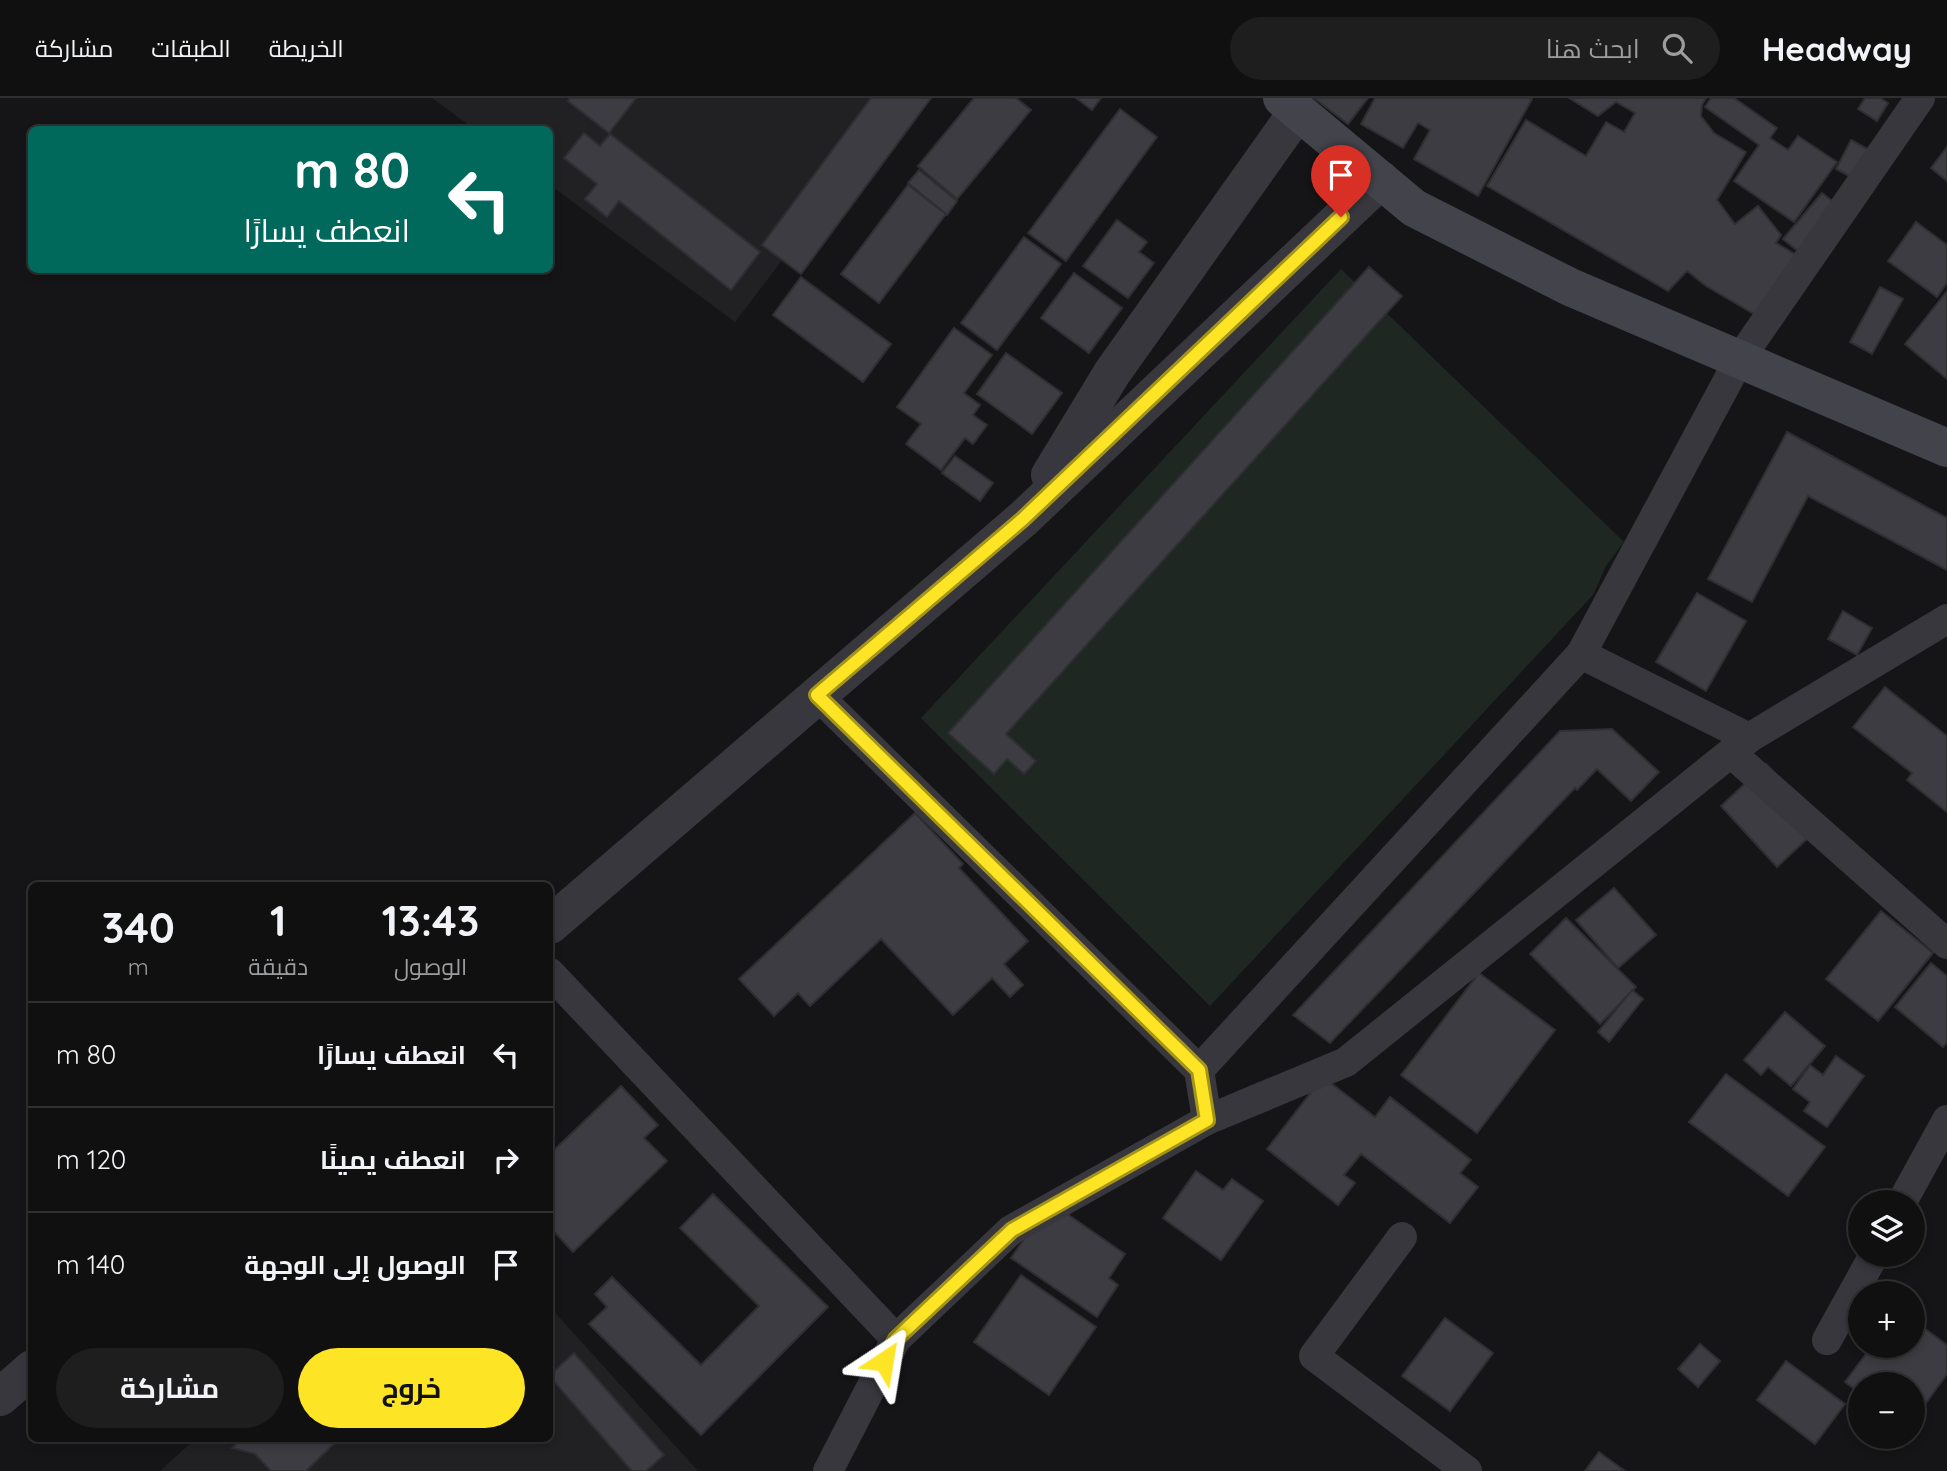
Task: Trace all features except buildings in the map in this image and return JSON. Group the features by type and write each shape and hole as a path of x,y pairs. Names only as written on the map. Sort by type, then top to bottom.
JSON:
{"main road":[{"path":"1290,104 1414,208 1570,286 1947,449"}],"street":[{"path":"1199,1070 1581,654 1739,360 1920,98"},
{"path":"1023,519 1112,373 1290,104"},
{"path":"553,922 1023,519 1381,180"},
{"path":"828,1471 896,1339 1012,1230 1207,1120 1346,1062 1740,746 1947,619"},
{"path":"1581,654 1740,746 1947,944"},
{"path":"817,695 1199,1070 1207,1120"},
{"path":"553,976 896,1339"},
{"path":"1909,1190 1947,1120"},
{"path":"1402,1237 1314,1356 1467,1471"},
{"path":"1827,1340 1867,1267"},
{"path":"0,1396 28,1373"}],"shaded area":[{"path":"432,98 906,98 735,322 553,187 553,126 470,126"},
{"path":"1341,269 1624,542 1606,566 1593,595 1210,1006 921,718"},
{"path":"553,1310 698,1471 160,1471 192,1442 553,1442"}],"route":[{"path":"884,1361 896,1339 1012,1230 1207,1120 1199,1070 817,695 1023,519 1341,217"}]}
